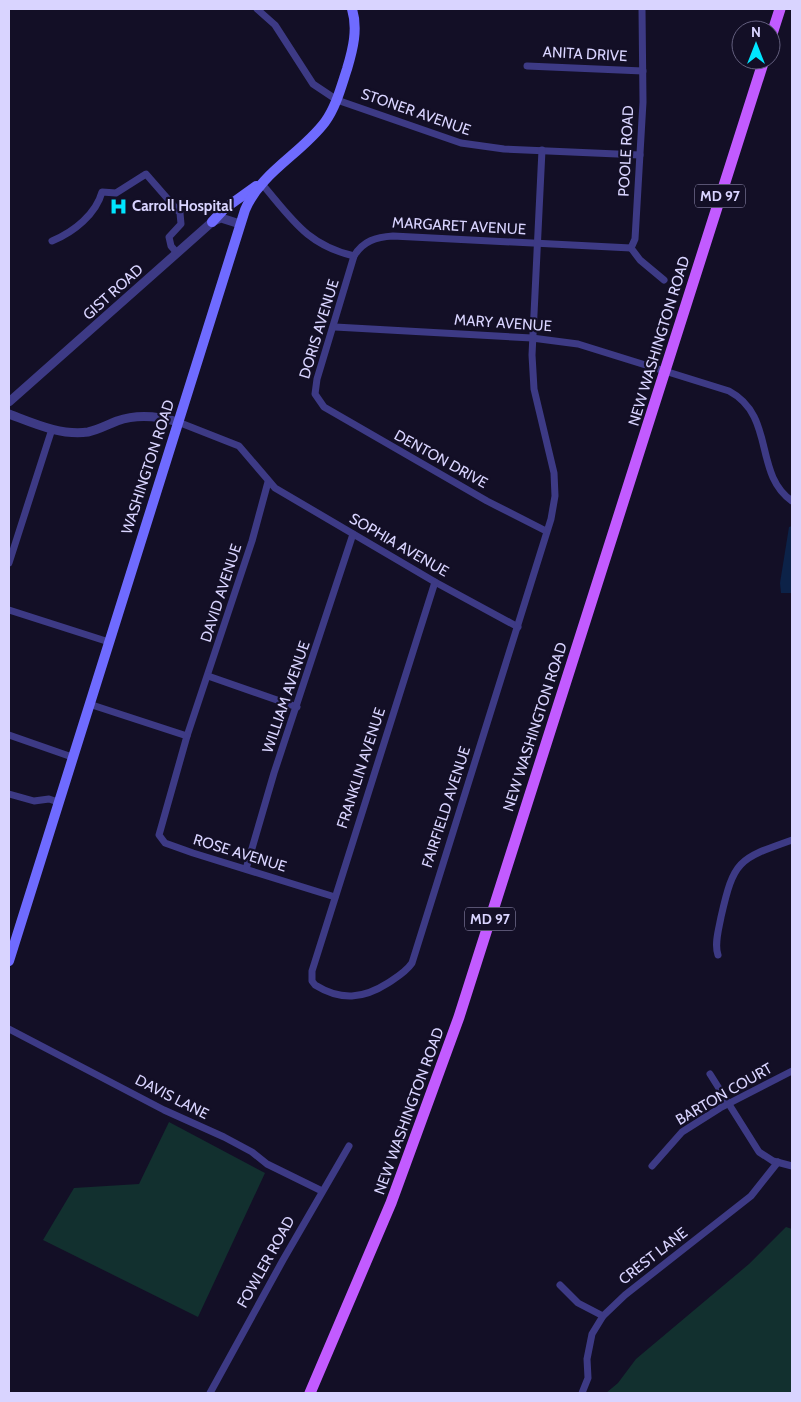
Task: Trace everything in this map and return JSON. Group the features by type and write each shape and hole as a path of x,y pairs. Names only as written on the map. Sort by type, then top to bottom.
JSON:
{"main road":[{"name":"WASHINGTON ROAD","path":"9,962 240,224 249,200 262,184 320,128 336,100 354,43 355,24 352,9"},
{"name":"NEW WASHINGTON ROAD","path":"310,1393 391,1203 450,1044 761,70"},
{"path":"212,222 224,209 262,184"}],"street":[{"name":"STONER AVENUE","path":"257,9 275,25 313,84 336,100 462,143 542,150 640,155"},
{"name":"POOLE ROAD","path":"631,248 635,239 640,155 643,71 642,9"},
{"name":"ANITA DRIVE","path":"526,66 643,71"},
{"name":"FAIRFIELD AVENUE","path":"314,962 311,977 314,985 322,990 351,998 379,989 403,973 412,963 554,508 555,483 534,389 532,338 542,150"},
{"path":"52,241 67,234 98,206 102,192 116,193 146,174 180,213 180,224 169,236 171,246 177,253"},
{"path":"262,184 295,223 314,241 335,252 354,256"},
{"path":"212,222 221,218 240,224"},
{"name":"GIST ROAD","path":"9,402 212,222"},
{"name":"MARGARET AVENUE","path":"354,256 368,241 384,236 631,248"},
{"path":"631,248 640,260 664,280"},
{"name":"DORIS AVENUE","path":"324,407 315,394 315,384 354,256"},
{"name":"MARY AVENUE","path":"334,326 532,338 578,344 665,371"},
{"path":"665,371 729,391 743,400 757,419 773,480 782,494 792,501"},
{"name":"DENTON DRIVE","path":"324,407 487,500 546,531"},
{"path":"9,414 52,429 87,432 124,419 141,417 178,422 239,446 268,482"},
{"path":"9,563 52,429"},
{"name":"SOPHIA AVENUE","path":"268,482 435,582 518,628"},
{"name":"DAVID AVENUE","path":"163,818 187,736 252,541 268,482"},
{"name":"WILLIAM AVENUE","path":"246,869 353,534"},
{"name":"FRANKLIN AVENUE","path":"314,962 435,582"},
{"path":"9,610 108,642"},
{"path":"208,676 297,707"},
{"path":"89,704 187,736"},
{"path":"9,735 72,756"},
{"path":"9,794 34,801 49,799 58,802"},
{"name":"ROSE AVENUE","path":"163,818 159,835 161,841 335,897"},
{"path":"718,955 716,948 720,924 728,885 735,869 748,856 792,840"},
{"name":"DAVIS LANE","path":"9,1029 164,1110 224,1137 252,1152 267,1164 322,1191"},
{"name":"BARTON COURT","path":"652,1166 682,1132 728,1104 792,1070"},
{"path":"710,1074 759,1152 778,1162 792,1166"},
{"name":"FOWLER ROAD","path":"210,1393 349,1146"},
{"name":"CREST LANE","path":"582,1393 588,1378 587,1360 592,1334 603,1316 625,1295 751,1196 778,1162"},
{"path":"560,1285 578,1303 603,1316"}],"green space":[{"path":"169,1122 265,1173 198,1317 43,1240 74,1188 139,1184"},
{"path":"786,1227 792,1229 792,1393 606,1393 618,1383 636,1359 749,1264"}],"water":[{"path":"792,526 792,593 781,593 780,583 789,527"}],"place":[{"name":"Carroll Hospital","path":"118,206"}]}
